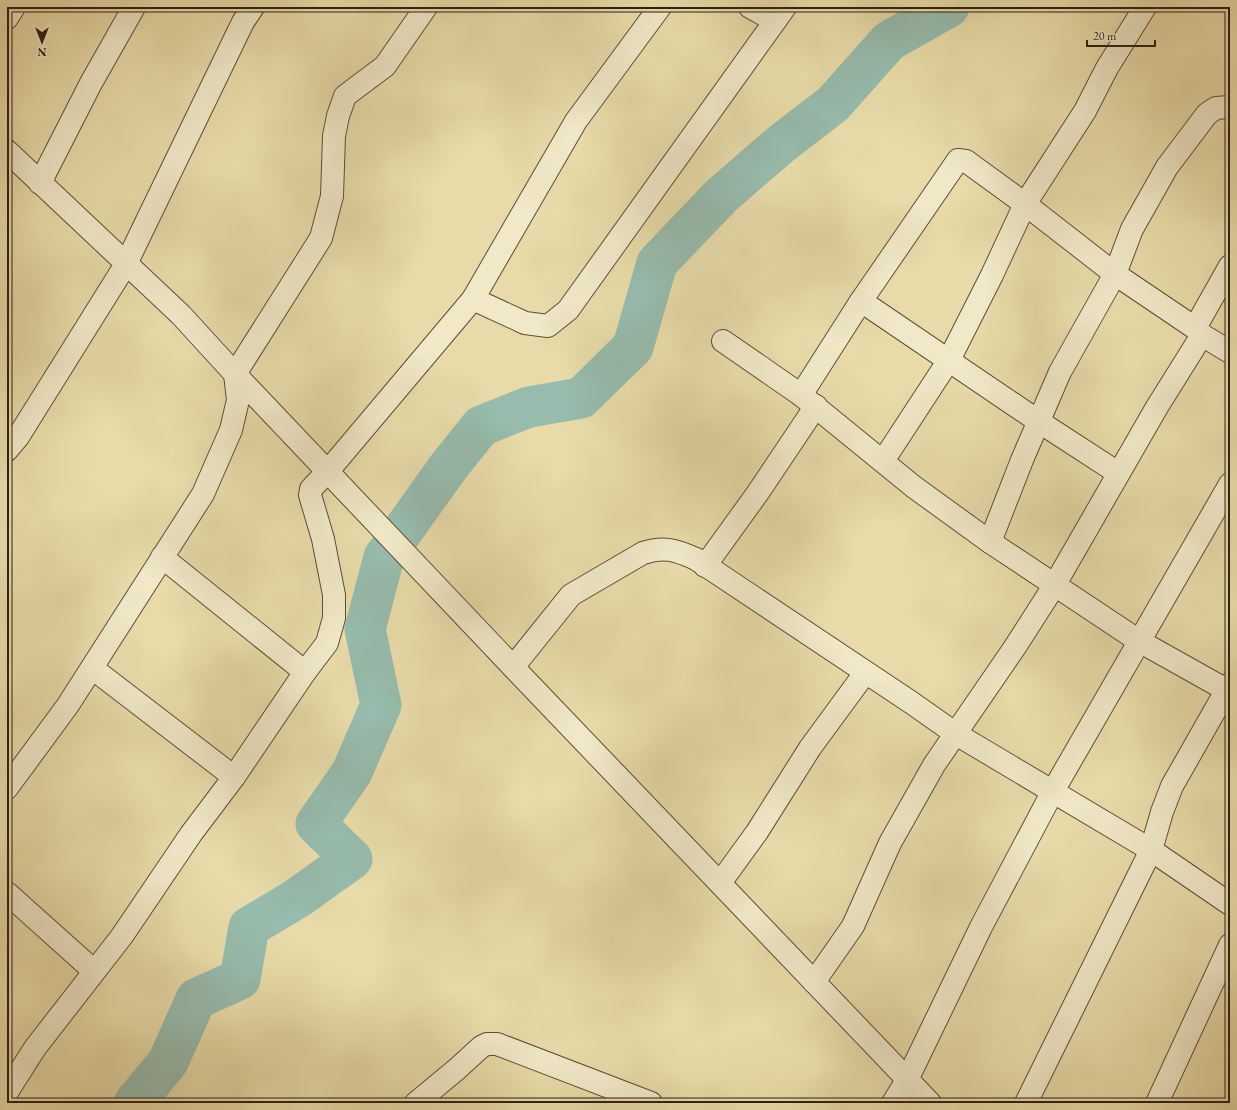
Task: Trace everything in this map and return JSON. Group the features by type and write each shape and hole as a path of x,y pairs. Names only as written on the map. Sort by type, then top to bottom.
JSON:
{"street":[{"path":"7,18 14,7"},
{"path":"40,183 91,83 134,7"},
{"path":"7,450 18,437 126,264 243,22 253,7"},
{"path":"7,788 68,705 203,494 231,430 238,400 235,374 321,238 332,196 334,136 338,116 345,96 385,66 426,7"},
{"path":"7,1092 35,1048 122,936 191,834 234,777 326,643 334,618 334,595 323,540 310,495 311,489 328,471 473,299 576,121 660,7"},
{"path":"473,299 525,323 548,326 568,310 780,14 750,7"},
{"path":"883,461 949,360 992,275 1025,204 1085,111 1107,68 1145,7"},
{"path":"990,542 1038,421 1060,372 1115,274 1132,229 1167,167 1207,114 1216,108 1230,106"},
{"path":"7,151 181,315 513,667 930,1103"},
{"path":"705,566 758,494 861,300 958,160 966,161 1025,204 1115,274 1230,352"},
{"path":"814,982 853,926 890,843 934,765 1015,647 1054,586 1199,331 1230,266"},
{"path":"861,300 1118,474"},
{"path":"723,341 809,400 914,487 990,542 1054,586 1140,641 1229,689 1172,786 1162,812 1151,850 1026,1103"},
{"path":"893,1103 907,1080 981,927 1053,791 1230,484"},
{"path":"513,667 571,595 642,553 665,549 680,552 696,559 956,734 1151,850 1230,904"},
{"path":"162,557 305,672"},
{"path":"92,668 234,777"},
{"path":"720,884 757,832 810,748 864,673"},
{"path":"7,893 94,971"},
{"path":"1157,1103 1230,945"},
{"path":"416,1103 458,1069 481,1047 487,1044 497,1044 651,1103"}],"waterway":[{"path":"134,1103 168,1062 196,999 240,979 249,927 296,899 352,859 316,824 352,772 381,705 365,629 384,557 449,466 481,426 529,407 581,398 633,347 657,263 721,196 781,144 833,104 889,41 949,7"}]}
